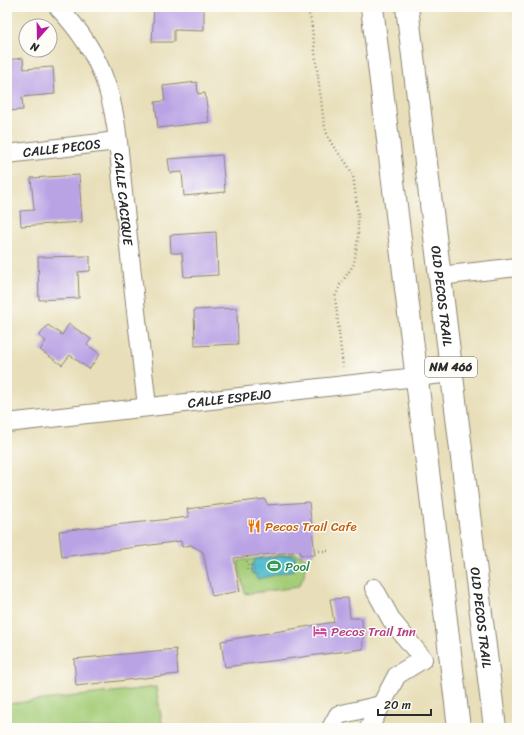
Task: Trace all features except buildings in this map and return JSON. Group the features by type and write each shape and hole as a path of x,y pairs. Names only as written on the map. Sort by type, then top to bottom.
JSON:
{"main road":[{"name":"NM 466","path":"372,7 459,728"},
{"name":"OLD PECOS TRAIL","path":"407,7 495,728"}],"street":[{"name":"CALLE CACIQUE","path":"58,7 82,35 92,50 110,96 117,141 147,406"},
{"name":"CALLE PECOS","path":"7,154 117,141"},
{"path":"440,276 517,267"},
{"name":"CALLE ESPEJO","path":"7,423 147,406 452,373"},
{"path":"369,728 397,675 423,659 392,620 374,588"},
{"path":"331,728 338,715 381,705"}],"path":[{"path":"306,7 311,20 324,124 332,146 347,164 353,175 356,190 358,213 356,257 351,270 340,285 335,297 346,384"},
{"path":"319,550 330,551"},
{"path":"247,557 247,570 256,570"}],"green space":[{"path":"295,553 306,558 304,576 298,587 245,594 238,561"},
{"path":"156,687 163,728 7,728 7,704"}],"water":[{"name":"Pool","path":"292,555 295,556 297,567 294,570 258,579 256,578 256,574 252,574 251,565 254,565 254,561 256,559"}],"place":[{"name":"Pecos Trail Cafe","path":"254,526"},
{"name":"Pool","path":"274,566"},
{"name":"Pecos Trail Inn","path":"320,631"}]}
